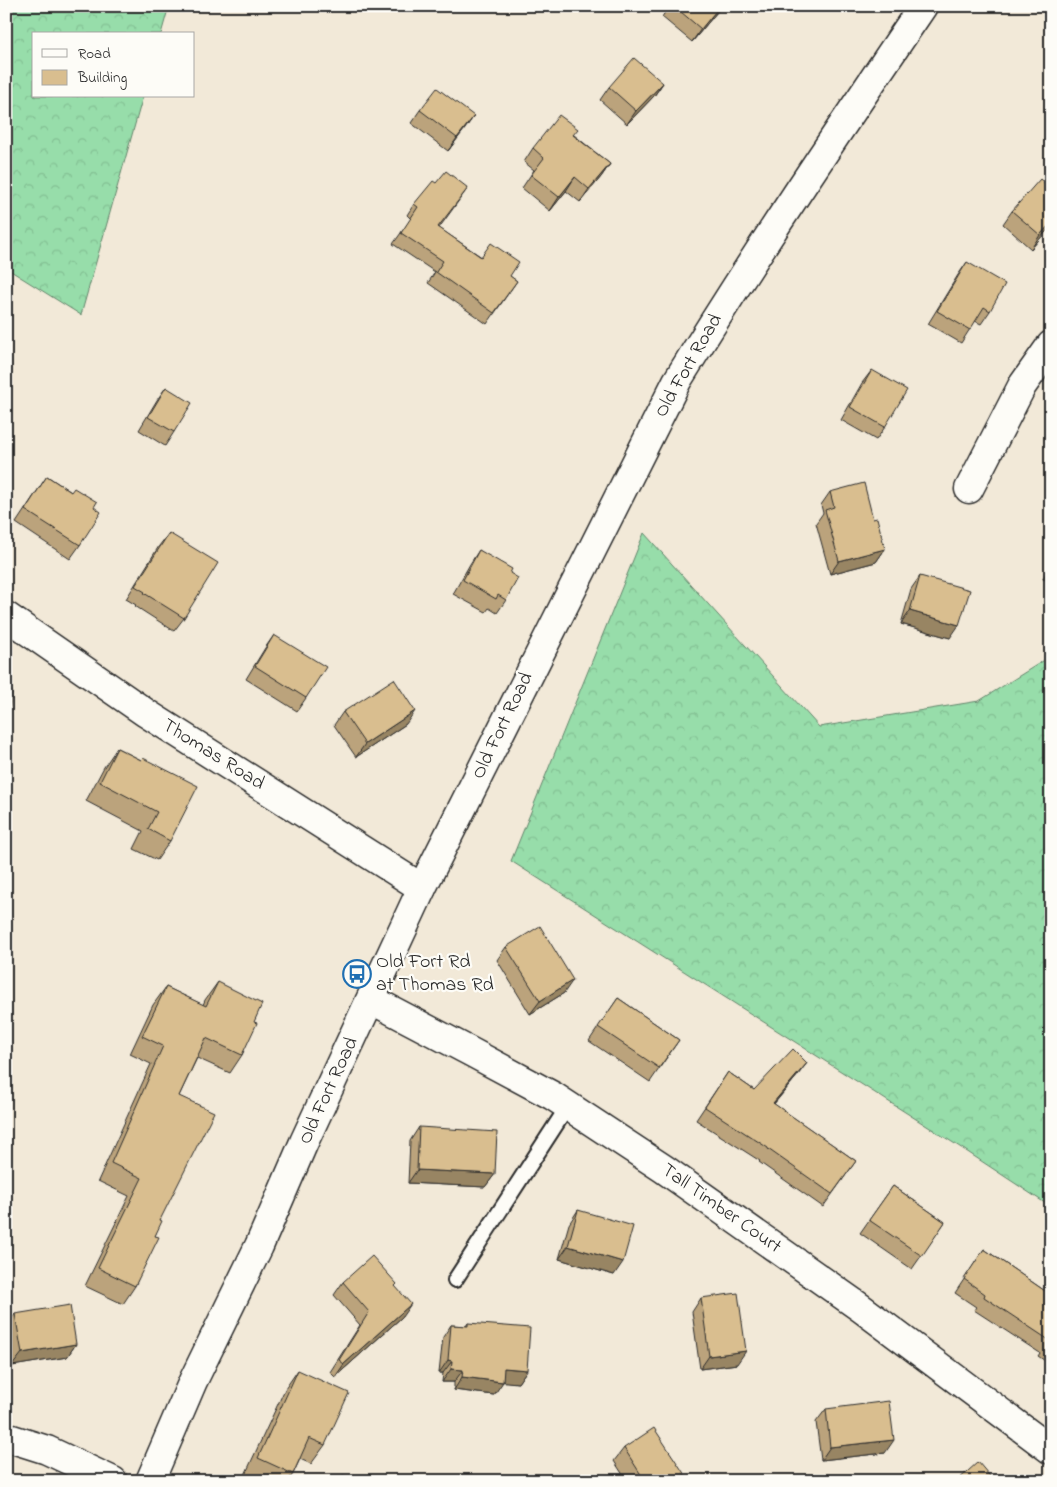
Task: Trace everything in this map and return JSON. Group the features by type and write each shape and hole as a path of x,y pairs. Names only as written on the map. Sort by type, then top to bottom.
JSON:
{"main road":[{"name":"Old Fort Road","path":"150,1481 193,1381 259,1246 304,1142 372,1000 422,888 677,381 854,107 923,6"},
{"path":"969,489 1022,386 1051,345"},
{"name":"Thomas Road","path":"6,616 146,713 422,888"},
{"name":"Tall Timber Court","path":"372,1000 480,1056 568,1106 664,1168 846,1297 1051,1450"},
{"path":"6,1437 47,1450 113,1481"}],"lane":[{"path":"455,1280 568,1106"}],"green space":[{"path":"6,6 169,6 162,32 32,32 32,98 142,98 81,315 6,268"},
{"path":"644,533 819,727 979,701 1051,656 1051,1207 511,861"}],"building":[{"path":"674,6 720,6 701,29"},
{"path":"634,58 663,83 636,111 609,87"},
{"path":"437,88 474,116 457,138 420,110"},
{"path":"559,115 578,129 573,135 610,164 589,189 575,177 559,197 531,175 544,158 533,148"},
{"path":"446,171 468,188 438,227 481,257 491,243 519,262 510,276 517,281 494,313 436,272 443,261 401,233 418,207 414,204 433,181 436,183"},
{"path":"1040,179 1051,189 1051,223 1040,235 1012,211"},
{"path":"967,262 1005,284 990,311 984,307 970,330 937,311"},
{"path":"872,370 907,390 885,427 850,407"},
{"path":"166,387 192,403 174,432 148,417"},
{"path":"47,476 71,492 74,488 97,502 94,507 101,512 80,545 25,510"},
{"path":"864,483 873,519 877,518 885,549 839,561 825,510 834,507 830,492"},
{"path":"169,533 218,563 184,618 135,586"},
{"path":"479,550 512,569 510,573 518,578 506,600 498,595 496,599 463,580"},
{"path":"920,576 970,590 959,625 910,611"},
{"path":"274,635 326,667 306,698 255,666"},
{"path":"394,679 415,711 365,744 343,712"},
{"path":"6,690 12,691 8,721 6,721"},
{"path":"117,748 141,760 143,758 198,786 170,841 148,829 157,812 100,782"},
{"path":"540,926 573,980 540,1001 506,947"},
{"path":"218,982 262,1004 254,1022 257,1023 242,1055 206,1038 179,1096 214,1112 160,1220 162,1221 155,1236 159,1237 135,1286 98,1268 142,1178 111,1163 163,1046 142,1036 166,987 206,1006"},
{"path":"618,998 679,1040 659,1068 598,1027"},
{"path":"793,1049 807,1063 773,1103 856,1161 832,1194 768,1148 705,1107 728,1072 754,1090"},
{"path":"419,1127 497,1132 495,1174 417,1170"},
{"path":"893,1186 945,1222 922,1256 869,1220"},
{"path":"578,1210 633,1226 623,1262 568,1246"},
{"path":"984,1249 1051,1295 1051,1345 1047,1343 1049,1340 984,1297 985,1294 964,1279"},
{"path":"372,1256 397,1284 395,1286 411,1304 344,1364 339,1360 369,1312 343,1282"},
{"path":"738,1293 746,1351 709,1356 701,1298"},
{"path":"70,1305 76,1344 22,1353 15,1314"},
{"path":"468,1323 530,1328 527,1370 504,1368 503,1382 462,1377 463,1370 451,1369 452,1361 448,1360 451,1325 468,1326"},
{"path":"298,1370 349,1393 325,1445 309,1438 293,1474 258,1458"},
{"path":"889,1401 894,1440 830,1447 826,1409"},
{"path":"654,1428 689,1481 645,1481 624,1448"},
{"path":"978,1462 994,1481 957,1481"},
{"path":"343,1475 351,1481 339,1481"}],"place":[{"name":"Old Fort Rd at Thomas Rd","path":"357,974"}]}
